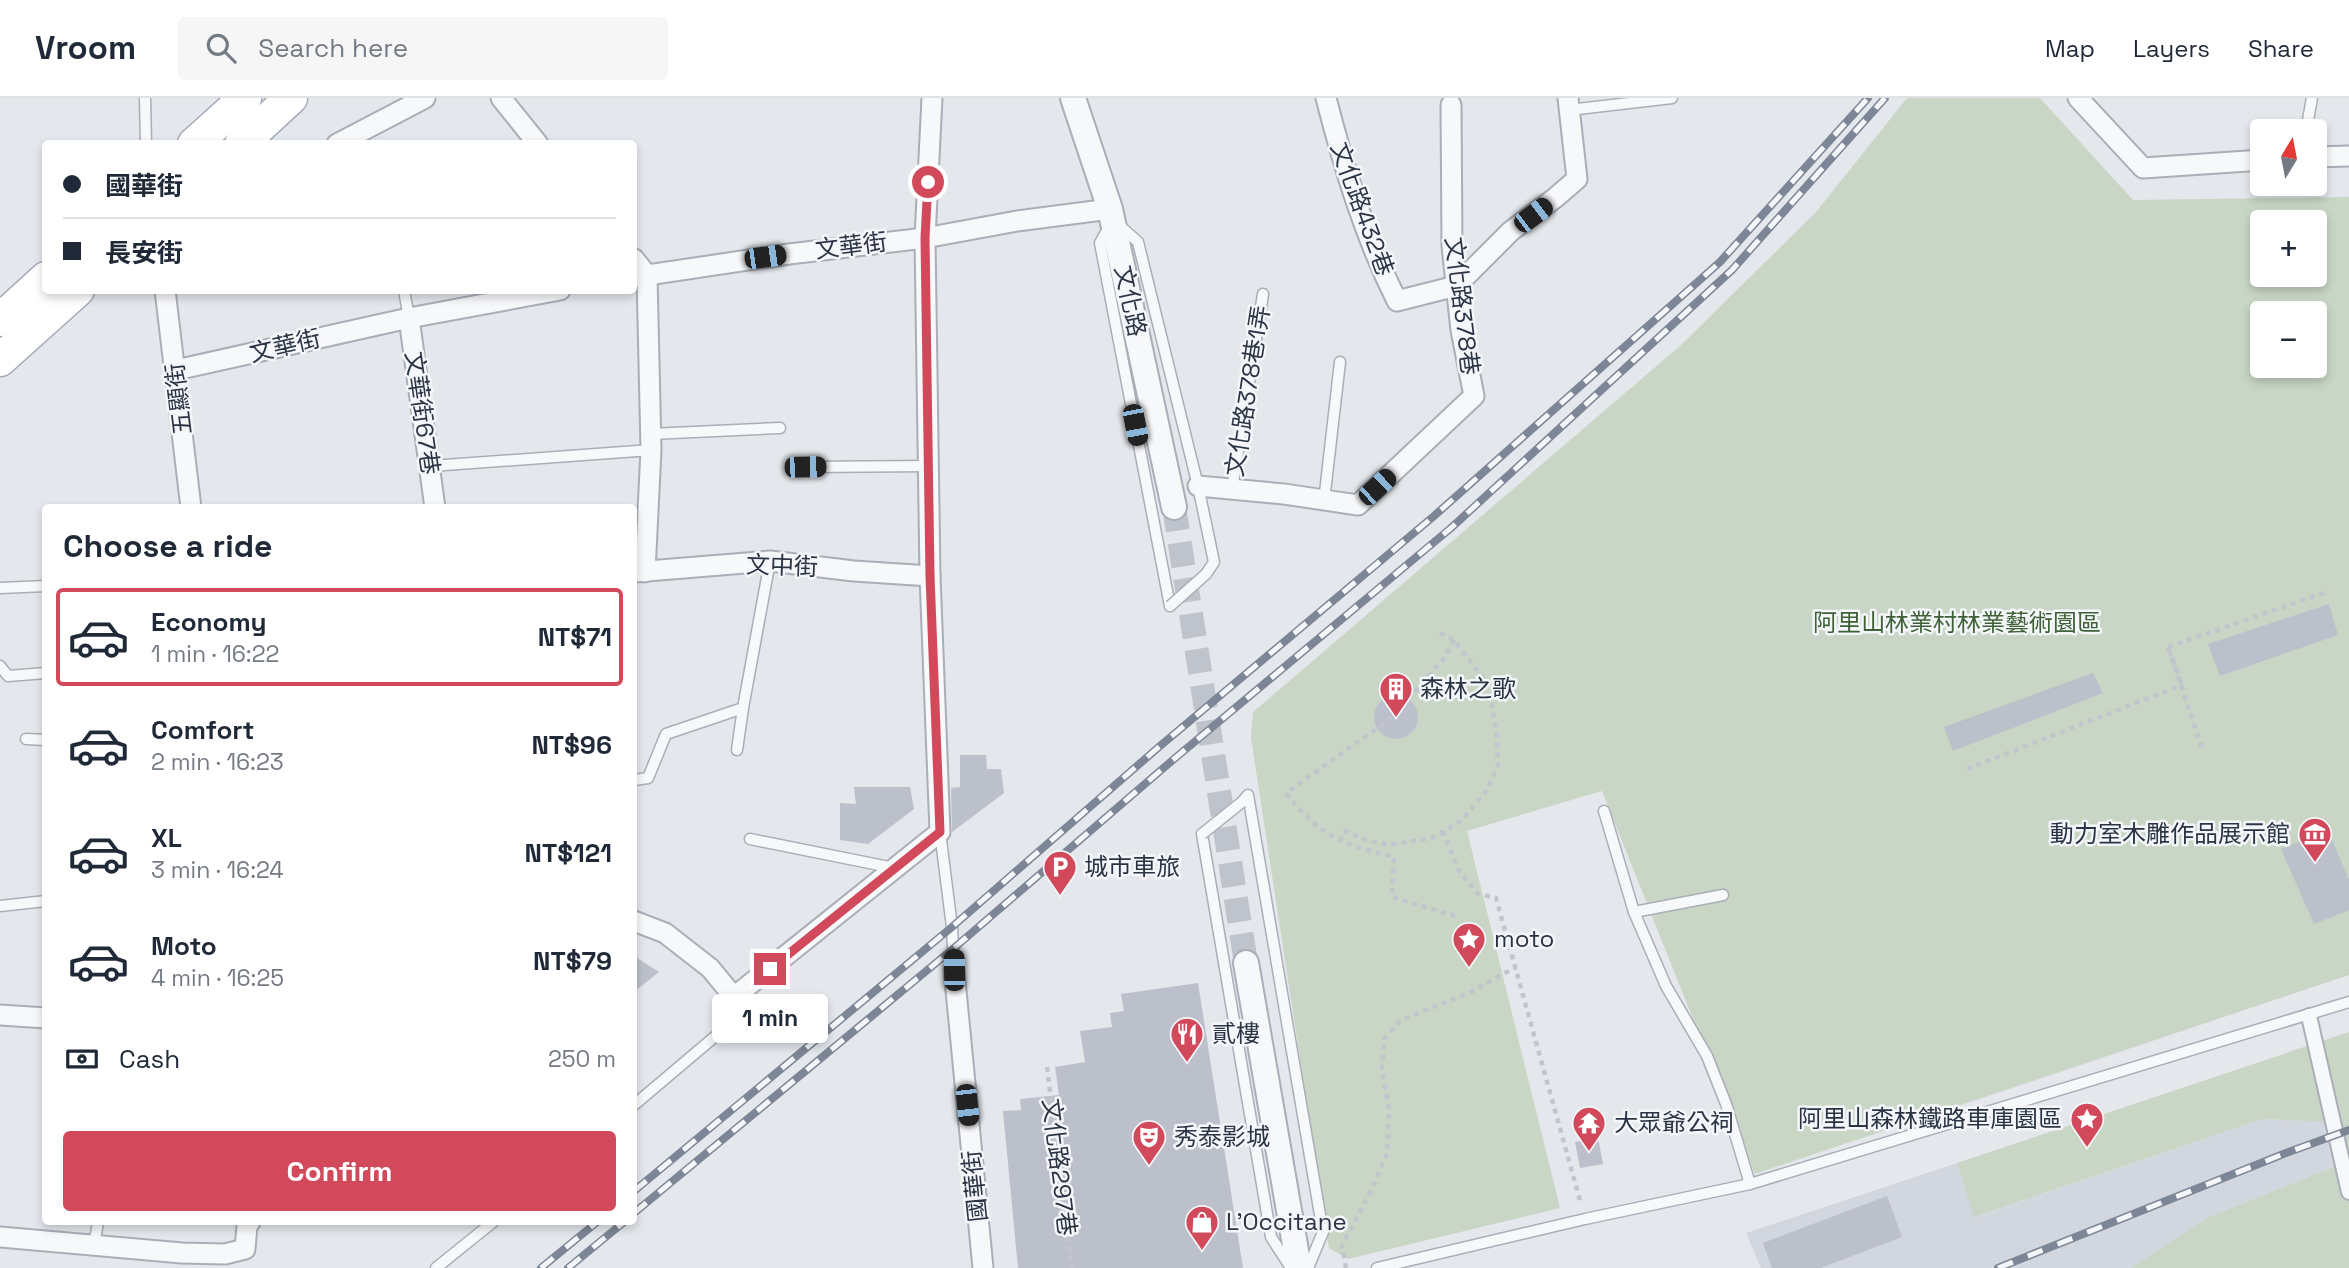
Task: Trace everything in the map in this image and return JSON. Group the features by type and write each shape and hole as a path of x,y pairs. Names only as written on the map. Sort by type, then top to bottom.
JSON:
{"main road":[{"path":"198,140 245,98"},
{"path":"245,140 291,98"},
{"path":"0,320 42,282"},
{"path":"0,360 74,294"}],"street":[{"path":"345,140 425,98"},
{"path":"500,98 535,140"},
{"name":"國華街","path":"932,98 925,238 930,576 940,832"},
{"name":"文化路","path":"1073,98 1112,214 1174,508"},
{"name":"文化路432巷","path":"1325,98 1342,160 1378,262 1397,301 1456,286"},
{"path":"2078,98 2143,168 2250,161"},
{"path":"1456,286 1511,231 1577,178 1569,104"},
{"name":"文化路378巷","path":"1198,486 1357,505 1474,396 1461,330 1452,246 1451,105"},
{"path":"2328,157 2349,156"},
{"name":"文華街","path":"640,276 789,254 925,238 1017,221 1112,214"},
{"path":"639,572 651,442 640,276"},
{"name":"五顯街","path":"166,294 191,504"},
{"name":"文華街","path":"176,370 409,318 538,294"},
{"name":"文華街67巷","path":"409,318 435,504"},
{"name":"文中街","path":"639,572 770,561 854,571 930,576"},
{"path":"637,922 665,933 710,968 734,997 940,832"},
{"path":"1246,963 1299,1268"},
{"name":"國華街","path":"954,970 983,1268"},
{"path":"0,1015 42,1018"},
{"path":"2309,1016 2349,1192"},
{"path":"0,1237 225,1254 245,1249 248,1225"}],"lane":[{"path":"145,98 146,140"},
{"path":"1569,104 1672,98"},
{"path":"2308,119 2312,98"},
{"path":"1112,214 1138,242 1198,486 1214,562 1206,574 1170,606 1100,243 1112,214"},
{"path":"405,294 409,318"},
{"name":"文化路378巷1弄","path":"1232,489 1263,294"},
{"path":"1324,500 1340,362"},
{"path":"431,466 780,428"},
{"path":"805,467 928,466"},
{"path":"737,750 770,561"},
{"path":"0,588 42,586"},
{"path":"0,666 4,679 42,674"},
{"path":"637,780 648,778 666,734 743,708"},
{"path":"26,739 42,740"},
{"path":"1291,1268 1271,1237 1202,834 1248,795 1323,1232 1308,1268"},
{"path":"1604,811 1634,912 1665,986 1707,1056 1726,1104 1750,1184"},
{"name":"國華街","path":"940,832 952,927 954,970"},
{"path":"750,839 894,868"},
{"path":"1634,912 1723,895"},
{"path":"0,906 42,901"},
{"path":"637,1102 718,1034 734,997"},
{"path":"1377,1268 1585,1219 1750,1184 2349,1002"},
{"path":"94,1245 97,1225"},
{"path":"436,1268 488,1225"}],"path":[{"path":"2168,647 2329,591"},
{"path":"1340,841 1345,831 1388,845 1432,838 1461,821 1487,789 1498,765 1492,705 1483,678 1454,640 1438,632"},
{"path":"1454,640 1445,657 1393,717 1286,793 1305,818 1330,837 1365,851 1394,857 1392,897 1455,916"},
{"path":"2168,647 2182,685"},
{"path":"2168,647 2182,685"},
{"path":"2172,658 2202,748"},
{"path":"1967,769 2182,685"},
{"path":"1443,831 1459,871 1478,894 1496,898 1585,1219"},
{"path":"1346,1268 1342,1245 1387,1154 1389,1111 1382,1069 1384,1039 1401,1020 1469,993 1516,967"},
{"name":"文化路297巷","path":"1047,1067 1072,1268"}],"shaded area":[{"path":"2263,1119 2329,1122 2343,1163 2209,1217 2130,1268 1761,1268 1746,1233 1957,1163 1975,1217"}],"green space":[{"name":"阿里山林業村林業藝術園區","path":"1907,98 2040,98 2133,200 2349,197 2349,975 1755,1174 1602,791 1467,831 1560,1208 1348,1259 1329,1248 1251,738 1253,712 1681,345 1816,212"},
{"name":"阿里山森林鐵路車庫園區","path":"2349,1032 2349,1268 2130,1268 2209,1217 2343,1163 2329,1122 2263,1119 1974,1217 1957,1163"}],"building":[{"path":"2329,604 2338,635 2220,676 2208,644"},
{"path":"2093,673 2103,693 1953,751 1944,727"},
{"name":"森林之歌","path":"1396,695 1411,702 1418,717 1411,732 1396,739 1381,732 1374,717 1381,702"},
{"path":"960,755 986,755 987,769 1001,769 1004,793 952,832 951,788 960,787"},
{"path":"854,787 910,787 914,809 868,844 840,840 840,803 856,804"},
{"name":"動力室木雕作品展示館","path":"2328,830 2349,880 2349,910 2314,924 2281,849"},
{"path":"637,958 659,972 637,990"},
{"name":"秀泰影城","path":"1198,983 1243,1268 1018,1268 1003,1111 1021,1110 1020,1099 1059,1095 1055,1067 1085,1062 1080,1031 1112,1027 1110,1013 1124,1011 1121,994"},
{"name":"大眾爺公祠","path":"1598,1138 1603,1164 1580,1168 1575,1142"},
{"path":"1887,1196 1902,1237 1821,1268 1772,1268 1763,1243"}],"tunnel":[{"path":"1174,507 1246,963"}],"railway":[{"path":"637,1189 952,927 1160,746 1434,516 1720,262 1868,98"},
{"path":"637,1211 954,948 1174,759 1451,528 1732,270 1885,98"},
{"path":"1998,1268 2349,1130"},
{"path":"541,1268 593,1225"},
{"path":"568,1268 620,1225"}],"place":[{"name":"森林之歌","path":"1396,719"},
{"name":"動力室木雕作品展示館","path":"2315,864"},
{"name":"城市車旅","path":"1060,897"},
{"name":"moto","path":"1469,969"},
{"name":"貳樓","path":"1187,1064"},
{"name":"阿里山森林鐵路車庫園區","path":"2087,1149"},
{"name":"大眾爺公祠","path":"1589,1153"},
{"name":"秀泰影城","path":"1149,1167"},
{"name":"L'Occitane","path":"1202,1252"}],"route":[{"path":"770,969 940,832 930,576 925,238 928,182"}]}
